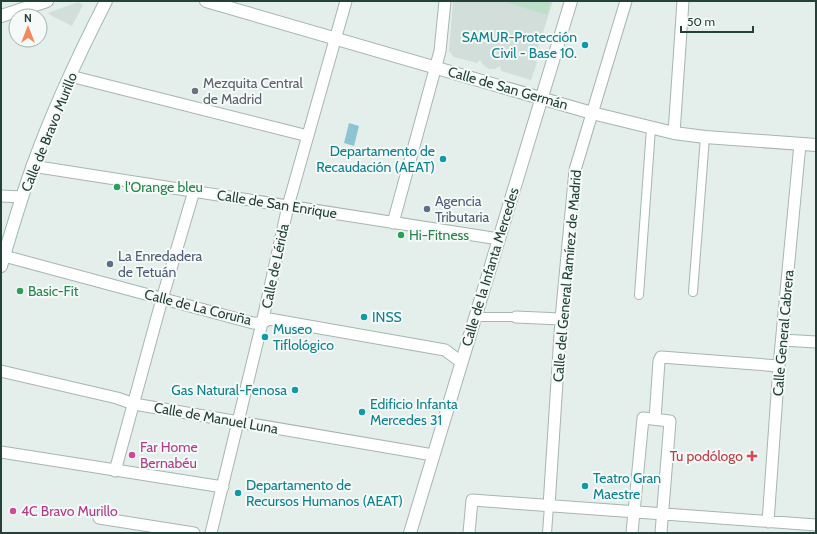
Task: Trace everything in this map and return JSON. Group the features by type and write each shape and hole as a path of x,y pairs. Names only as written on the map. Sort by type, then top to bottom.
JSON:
{"street":[{"path":"1,16 47,1"},
{"name":"Calle de Bravo Murillo","path":"3,261 32,166 48,125 106,1"},
{"name":"Calle de San Germán","path":"206,1 592,113 651,128 705,137 816,145"},
{"name":"Calle de Lérida","path":"211,533 262,323 288,206 346,1"},
{"path":"393,222 440,52 445,1"},
{"name":"Calle de la Infanta Mercedes","path":"410,533 571,1"},
{"name":"Calle del General Ramírez de Madrid","path":"547,533 562,319 575,170 626,1"},
{"path":"674,133 683,1"},
{"path":"70,76 308,136"},
{"path":"639,295 651,128"},
{"path":"693,292 705,137"},
{"name":"Calle General Cabrera","path":"768,522 779,366 800,144"},
{"name":"Calle de San Enrique","path":"32,166 499,239"},
{"path":"115,470 162,299 194,191"},
{"path":"1,196 22,197"},
{"name":"Calle de La Coruña","path":"3,261 162,299 253,323 262,323 269,319 445,350 461,362"},
{"path":"475,317 562,319"},
{"path":"782,340 816,342"},
{"path":"655,419 659,361 662,357 779,366"},
{"name":"Calle de Manuel Luna","path":"1,371 117,398 134,404 433,455"},
{"path":"632,533 643,418 670,421 661,533"},
{"path":"1,452 223,487"},
{"path":"469,533 472,500 816,525"},
{"path":"99,518 194,533"}],"shaded area":[{"path":"453,1 553,1 534,60 537,62 531,80 501,71 500,66 495,69 489,69 483,65 480,60 477,63 454,57 449,51"},
{"path":"78,2 83,5 72,26 48,13"}],"green space":[{"path":"502,1 551,1 547,15"}],"water":[{"path":"349,123 359,126 354,146 344,143"}],"place":[{"name":"SAMUR-Protección Civil - Base 10.","path":"585,45"},
{"name":"Mezquita Central de Madrid","path":"195,91"},
{"name":"Departamento de Recaudación (AEAT)","path":"443,159"},
{"name":"l'Orange bleu","path":"117,187"},
{"name":"Agencia Tributaria","path":"427,209"},
{"name":"Hi-Fitness","path":"401,235"},
{"name":"La Enredadera de Tetuán","path":"110,264"},
{"name":"Basic-Fit","path":"20,291"},
{"name":"INSS","path":"364,317"},
{"name":"Museo Tiflológico","path":"265,337"},
{"name":"Gas Natural-Fenosa","path":"295,390"},
{"name":"Edificio Infanta Mercedes 31","path":"362,412"},
{"name":"Far Home Bernabéu","path":"132,455"},
{"name":"Tu podólogo","path":"752,456"},
{"name":"Teatro Gran Maestre","path":"585,486"},
{"name":"Departamento de Recursos Humanos (AEAT)","path":"238,493"},
{"name":"4C Bravo Murillo","path":"13,511"}]}
